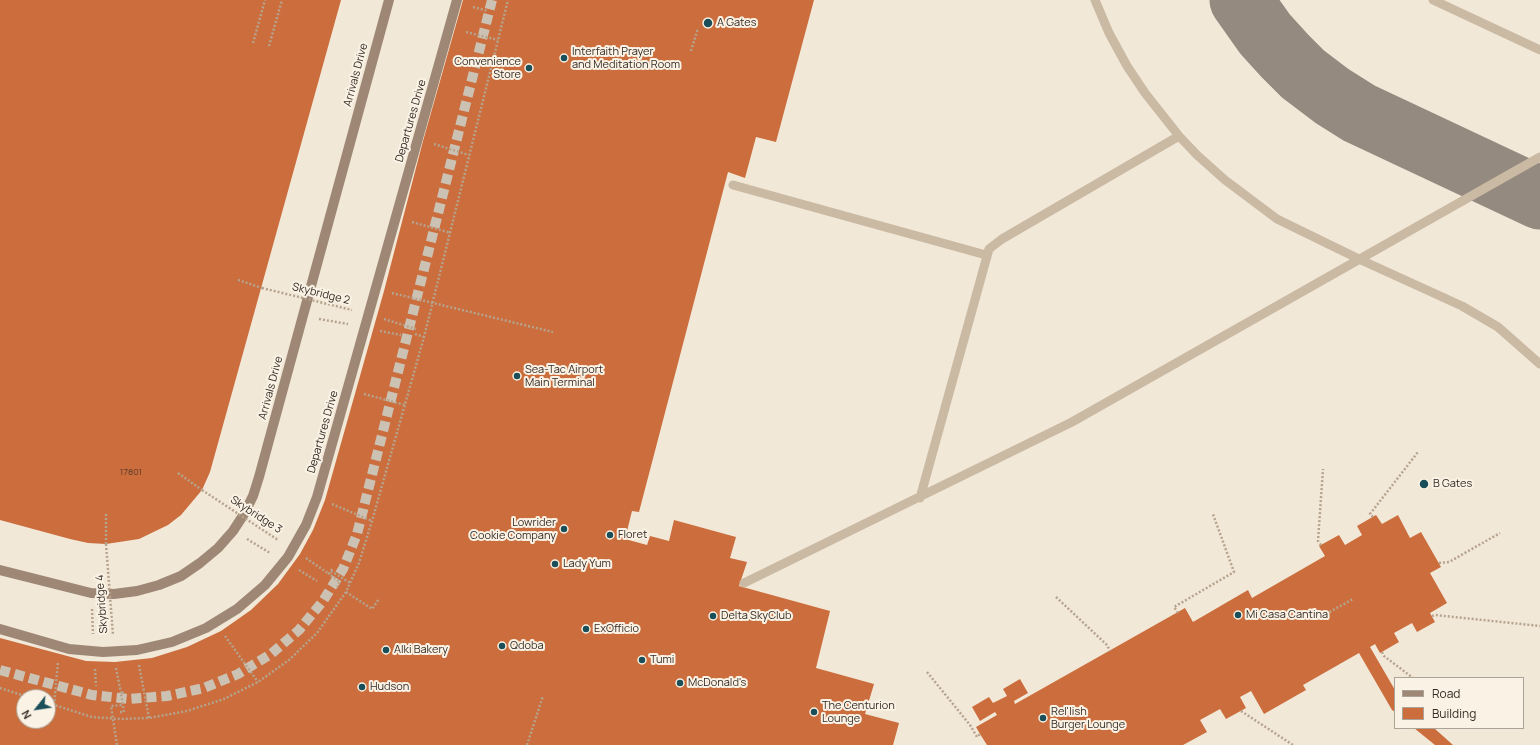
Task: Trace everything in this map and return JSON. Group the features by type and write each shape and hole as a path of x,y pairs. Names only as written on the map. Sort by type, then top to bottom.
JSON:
{"main road":[{"name":"Arrivals Drive","path":"0,570 91,593 114,594 137,591 159,585 181,576 200,563 218,548 244,514 253,496 259,477 389,0"},
{"name":"Departures Drive","path":"0,629 69,649 103,652 137,650 172,642 206,628 237,609 265,585 288,557 306,525 317,497 457,0"}],"lane":[{"path":"1095,0 1109,33 1127,66 1145,93 1179,136 1197,155 1225,180 1277,219 1361,260 1462,306 1498,327 1540,364"},
{"path":"1433,0 1540,50"},
{"path":"920,498 986,255 989,249 998,241 1179,136"},
{"path":"744,583 920,498 1072,422 1361,260 1540,157"},
{"path":"733,185 986,255"}],"path":[{"path":"253,43 265,0"},
{"path":"269,46 282,0"},
{"path":"468,6 488,12"},
{"path":"691,51 698,28"},
{"path":"462,31 498,40"},
{"path":"429,143 469,155"},
{"path":"409,221 451,233"},
{"name":"Skybridge 2","path":"238,280 262,288 354,310"},
{"path":"376,289 553,332"},
{"path":"383,318 416,329"},
{"path":"415,334 424,337"},
{"path":"362,393 405,405"},
{"path":"1373,517 1370,514 1418,452"},
{"path":"1321,545 1318,541 1323,469"},
{"name":"Skybridge 3","path":"178,473 281,541"},
{"path":"332,503 372,521"},
{"name":"Skybridge 4","path":"106,514 106,544 113,638"},
{"path":"1178,613 1174,607 1234,572 1213,514"},
{"path":"1438,563 1449,562 1500,533"},
{"path":"300,554 340,582 337,587"},
{"path":"329,574 332,570 350,583"},
{"path":"346,592 372,608 378,599"},
{"path":"1056,597 1107,645 1110,651"},
{"path":"1326,614 1353,598"},
{"path":"1432,616 1435,615 1540,626"},
{"path":"221,631 258,682"},
{"path":"137,650 149,718"},
{"path":"1382,652 1384,656 1412,677"},
{"path":"55,689 58,654"},
{"path":"115,662 124,712 120,712"},
{"path":"927,672 970,725 977,737 980,734"},
{"path":"0,688 16,693"},
{"path":"121,693 125,692"},
{"path":"527,745 543,696"},
{"path":"117,745 111,706 123,705"},
{"path":"1241,711 1293,745"}],"building":[{"path":"0,0 341,0 210,472 202,490 181,515 168,525 139,539 106,544 88,543 0,520"},
{"name":"Sea-Tac Airport Main Terminal","path":"463,0 814,0 776,142 756,137 745,178 728,172 639,512 632,511 625,539 647,545 650,536 669,541 674,520 736,537 730,558 747,562 739,586 830,611 816,668 874,684 865,714 899,723 893,745 0,745 0,638 86,661 115,662 152,658 187,647 221,631 251,610 278,584 300,554 313,530 325,500 384,291 423,141"},
{"path":"1376,515 1382,524 1398,515 1410,538 1421,532 1441,567 1430,573 1447,603 1430,613 1435,622 1417,632 1412,623 1394,633 1399,642 1380,653 1375,644 1370,647 1394,688 1394,711 1359,653 1303,685 1306,690 1264,714 1251,691 1240,697 1246,708 1226,719 1220,709 1200,720 1207,732 1183,745 987,745 976,727 997,715 995,712 980,721 972,707 989,697 993,703 1007,696 1003,689 1020,679 1028,693 1014,701 1015,704 1185,608 1193,622 1248,590 1252,598 1325,556 1319,546 1339,535 1345,545 1362,535 1357,526"},
{"path":"1415,729 1435,729 1453,745 1435,745"}],"taxiway":[{"path":"1241,0 1265,34 1285,56 1303,74 1332,96 1359,113 1540,198"}],"tunnel":[{"path":"0,670 92,695 129,699 167,696 204,688 238,674 271,654 299,630 323,601 343,569 357,534 492,0"}],"place":[{"name":"A Gates","path":"708,23"},
{"name":"Interfaith Prayer and Meditation Room","path":"564,58"},
{"name":"Convenience Store","path":"529,68"},
{"name":"Sea-Tac Airport Main Terminal","path":"517,376"},
{"name":"B Gates","path":"1424,484"},
{"name":"Lowrider Cookie Company","path":"564,529"},
{"name":"Floret","path":"610,535"},
{"name":"Lady Yum","path":"555,564"},
{"name":"Mi Casa Cantina","path":"1238,615"},
{"name":"Delta SkyClub","path":"713,616"},
{"name":"ExOfficio","path":"586,629"},
{"name":"Qdoba","path":"502,646"},
{"name":"Alki Bakery","path":"386,650"},
{"name":"Tumi","path":"642,660"},
{"name":"McDonald's","path":"680,683"},
{"name":"Hudson","path":"362,687"},
{"name":"The Centurion Lounge","path":"814,712"},
{"name":"Rel'lish Burger Lounge","path":"1043,718"}]}
